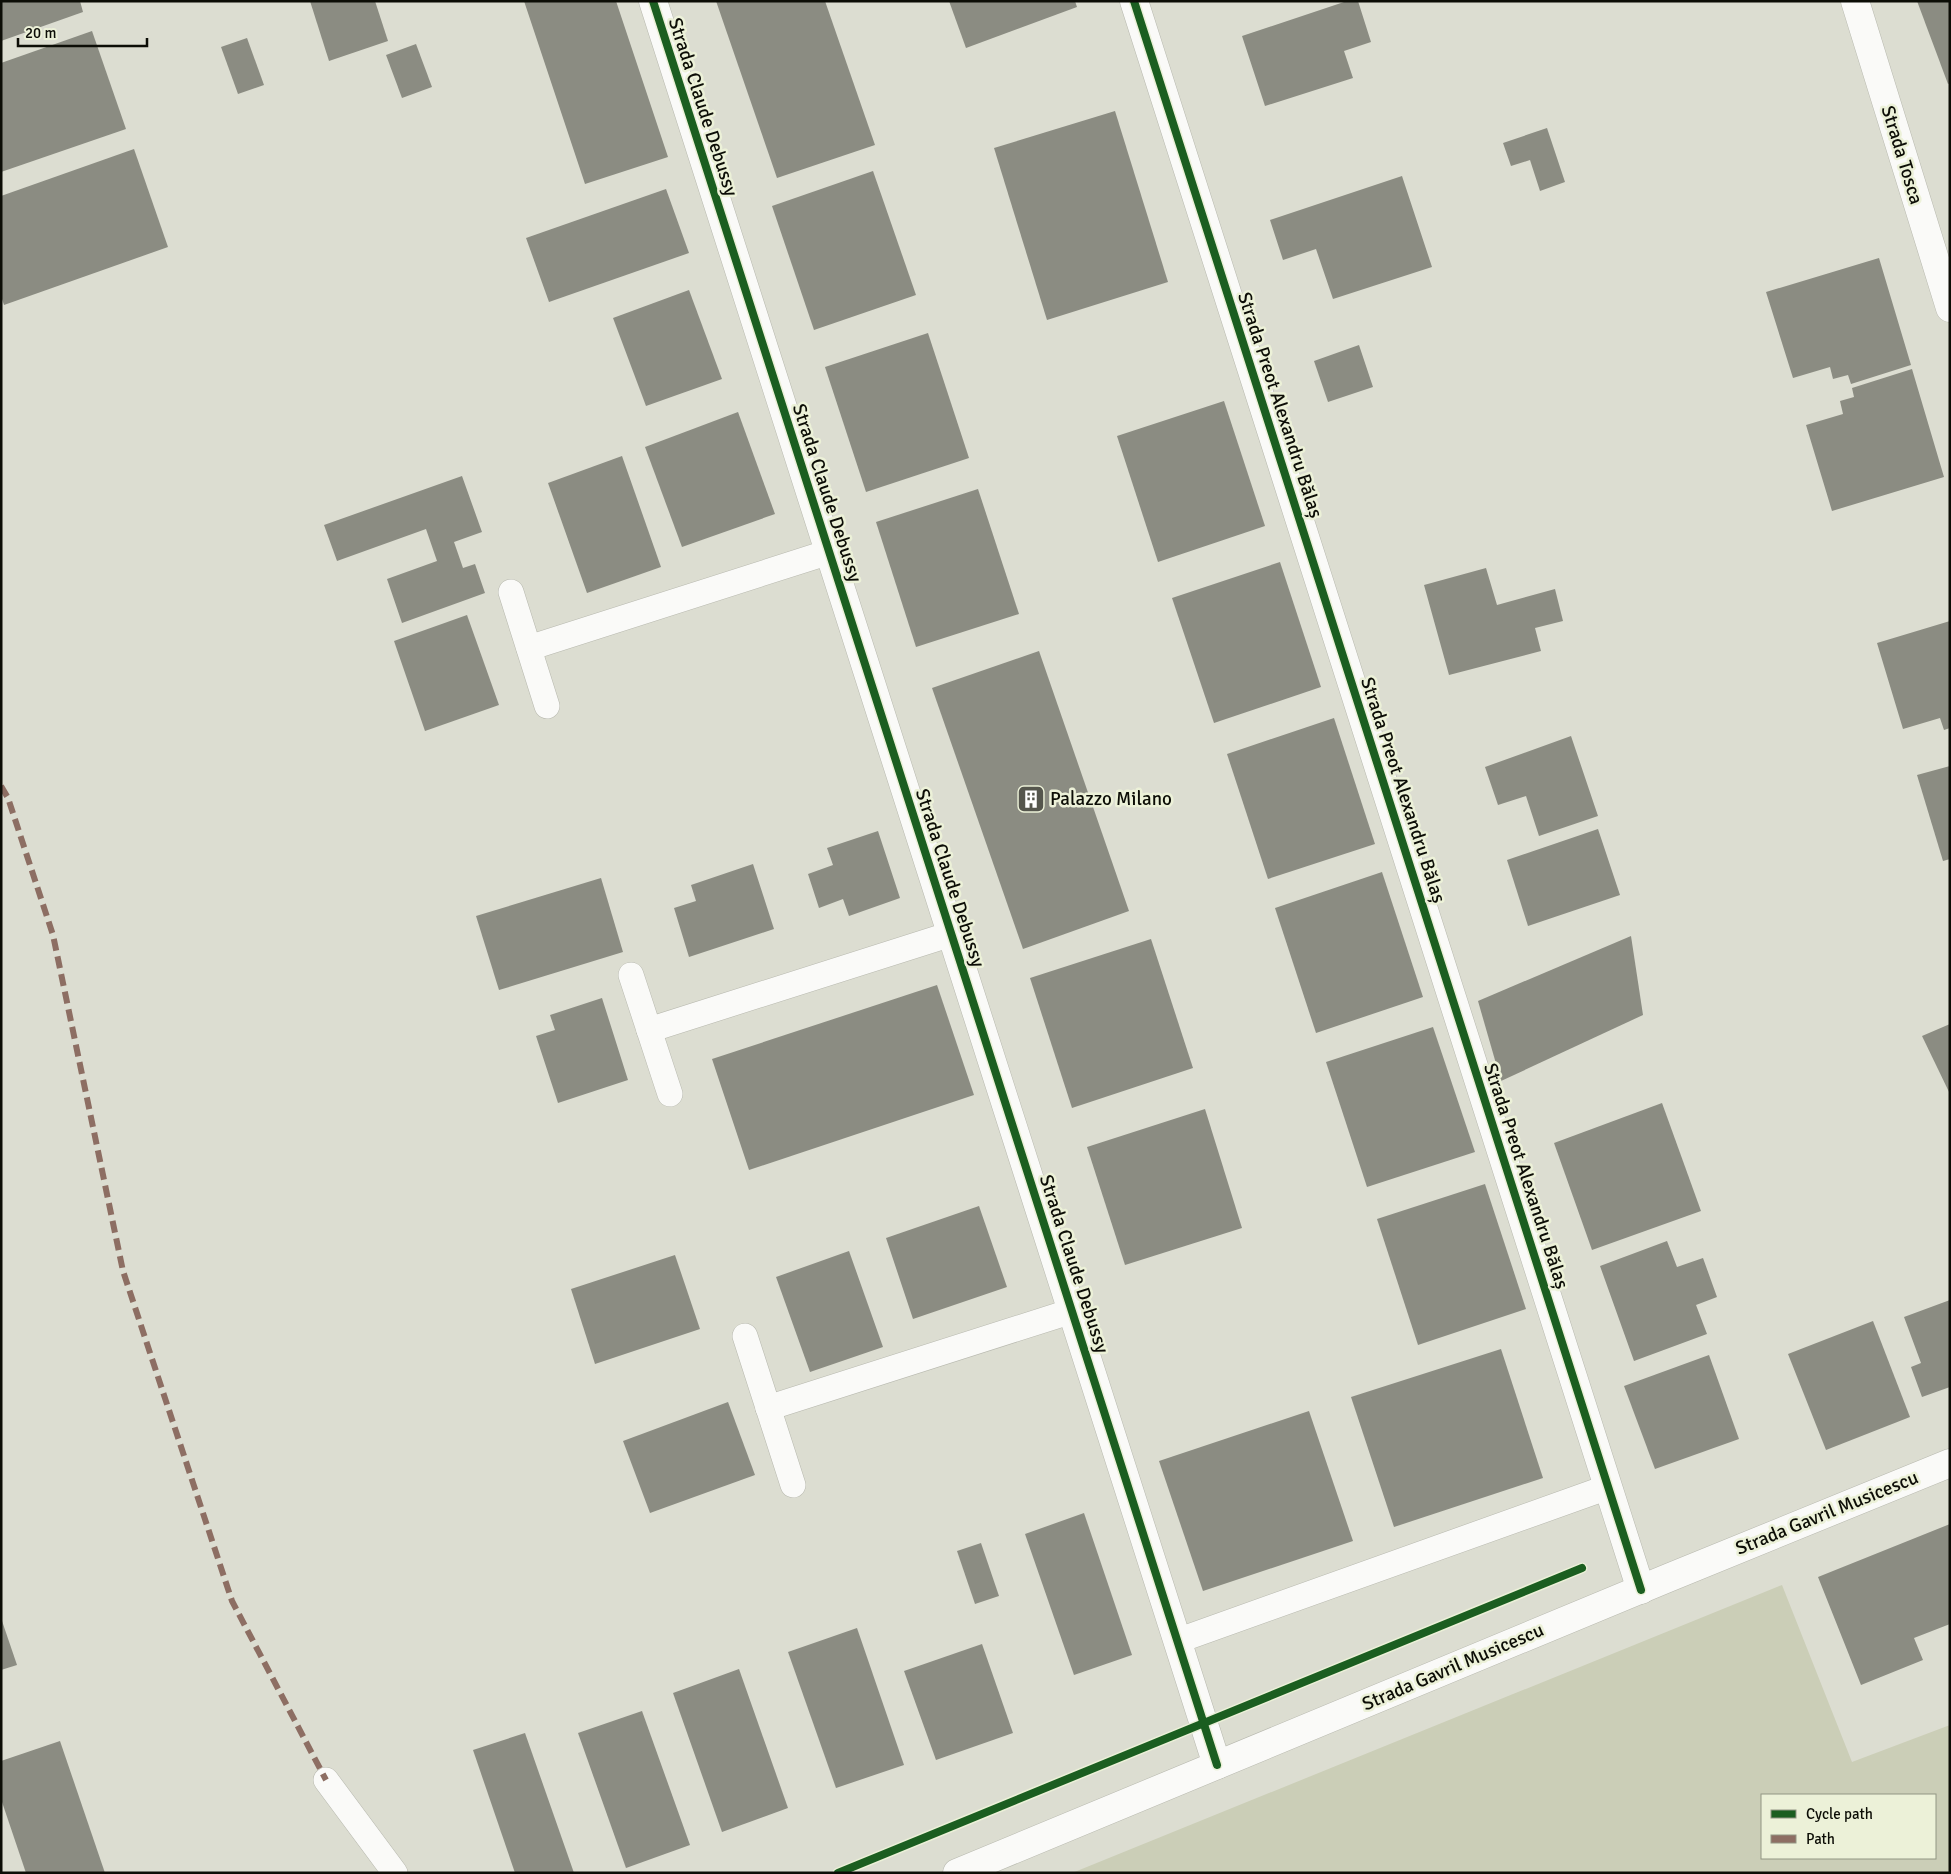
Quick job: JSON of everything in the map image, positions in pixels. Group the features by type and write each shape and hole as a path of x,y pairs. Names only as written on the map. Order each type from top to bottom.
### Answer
{"street":[{"name":"Strada Claude Debussy","path":"653,1 1217,1765"},
{"name":"Strada Preot Alexandru Bălaș","path":"1134,1 1641,1590"},
{"name":"Strada Tosca","path":"1855,1 1950,308"},
{"name":"Strada Gavril Musicescu","path":"957,1873 1950,1463"}],"lane":[{"path":"529,648 829,552"},
{"path":"511,592 548,706"},
{"path":"649,1030 951,934"},
{"path":"631,975 670,1094"},
{"path":"768,1408 1072,1311"},
{"path":"745,1336 793,1485"},
{"path":"1178,1641 1608,1487"},
{"path":"326,1780 395,1873"}],"green space":[{"path":"1782,1585 1852,1762 1950,1725 1950,1873 1072,1873"}],"building":[{"path":"1,1 80,1 83,12 1,41"},
{"path":"310,1 375,1 388,41 329,61"},
{"path":"524,1 616,1 668,157 585,184"},
{"path":"716,1 825,1 875,145 777,178"},
{"path":"949,1 1075,1 1077,7 966,48"},
{"path":"1347,1 1358,1 1371,42 1344,51 1353,78 1265,106 1242,36"},
{"path":"1917,1 1950,1 1950,83 1948,84"},
{"path":"92,31 126,129 1,172 1,63"},
{"path":"247,38 264,85 238,94 221,47"},
{"path":"416,44 432,87 402,98 386,55"},
{"path":"1115,111 1168,282 1047,320 994,148"},
{"path":"1547,128 1565,182 1540,191 1530,160 1511,166 1503,143"},
{"path":"134,149 168,247 4,305 1,296 1,196"},
{"path":"873,171 916,295 814,330 772,206"},
{"path":"1402,176 1432,267 1333,299 1316,249 1283,260 1270,220"},
{"path":"666,189 689,253 549,302 526,238"},
{"path":"1879,258 1911,365 1851,384 1848,375 1833,379 1830,367 1793,378 1766,292"},
{"path":"689,290 722,379 646,406 613,318"},
{"path":"928,333 969,458 866,492 825,367"},
{"path":"1359,345 1373,387 1328,402 1314,361"},
{"path":"1912,369 1944,477 1832,511 1806,425 1843,414 1840,401 1854,397 1852,388"},
{"path":"1224,401 1265,526 1158,562 1117,436"},
{"path":"738,412 775,514 682,547 645,447"},
{"path":"622,456 661,567 587,593 548,483"},
{"path":"462,476 482,532 454,542 463,568 475,564 485,593 402,623 387,579 437,561 426,529 337,561 324,525"},
{"path":"978,489 1019,614 916,647 876,522"},
{"path":"1280,562 1321,687 1214,723 1172,598"},
{"path":"1486,568 1497,605 1555,589 1563,621 1535,628 1541,651 1449,675 1424,585"},
{"path":"467,615 499,705 425,731 394,641"},
{"path":"1950,621 1950,728 1944,730 1940,718 1903,729 1877,643"},
{"name":"Palazzo Milano","path":"1039,651 1129,911 1023,949 932,688"},
{"path":"1334,718 1375,844 1268,879 1227,754"},
{"path":"1571,736 1598,816 1539,836 1526,796 1498,805 1485,767"},
{"path":"1950,766 1950,859 1943,861 1917,775"},
{"path":"1598,829 1620,895 1528,926 1507,860"},
{"path":"878,831 900,898 849,916 843,899 819,908 808,874 833,865 827,848"},
{"path":"753,864 774,929 689,957 674,908 696,901 691,885"},
{"path":"1382,872 1423,997 1316,1033 1275,908"},
{"path":"601,878 623,952 499,990 476,916"},
{"path":"1631,936 1643,1015 1501,1081 1478,1001"},
{"path":"1151,939 1193,1068 1072,1108 1030,978"},
{"path":"937,985 974,1095 749,1170 712,1059"},
{"path":"602,998 628,1080 558,1103 536,1036 555,1030 550,1015"},
{"path":"1950,1024 1950,1094 1922,1036"},
{"path":"1433,1027 1475,1152 1367,1187 1326,1062"},
{"path":"1662,1103 1701,1211 1592,1250 1554,1143"},
{"path":"1205,1109 1242,1228 1125,1265 1087,1147"},
{"path":"1485,1184 1526,1309 1418,1345 1377,1219"},
{"path":"979,1206 1007,1287 913,1319 886,1238"},
{"path":"1667,1241 1677,1267 1703,1258 1717,1297 1696,1305 1707,1334 1634,1361 1600,1266"},
{"path":"849,1251 883,1347 810,1372 776,1277"},
{"path":"675,1255 700,1329 595,1364 571,1289"},
{"path":"1950,1300 1950,1387 1922,1397 1911,1367 1921,1363 1904,1317"},
{"path":"1873,1321 1910,1417 1826,1450 1788,1354"},
{"path":"1501,1349 1543,1478 1394,1527 1351,1397"},
{"path":"1709,1355 1739,1439 1655,1469 1624,1386"},
{"path":"728,1402 755,1475 650,1513 623,1441"},
{"path":"1309,1411 1353,1541 1203,1591 1159,1461"},
{"path":"1084,1513 1132,1655 1074,1675 1025,1534"},
{"path":"1950,1524 1950,1624 1914,1638 1923,1660 1861,1685 1818,1577"},
{"path":"981,1543 999,1596 975,1604 957,1551"},
{"path":"1,1618 17,1665 1,1670"},
{"path":"857,1628 904,1765 836,1788 788,1652"},
{"path":"982,1644 1013,1733 936,1760 904,1671"},
{"path":"739,1669 788,1808 722,1832 673,1693"},
{"path":"642,1711 690,1845 626,1868 578,1733"},
{"path":"525,1733 574,1873 515,1873 473,1750"},
{"path":"60,1741 105,1873 26,1873 1,1799 1,1761"}],"marked path":[{"path":"1,786 8,798 53,935 123,1271 232,1601 326,1780"}],"cycle path":[{"path":"653,1 1217,1765"},
{"path":"1134,1 1641,1590"},
{"path":"838,1873 1582,1568"}],"place":[{"name":"Palazzo Milano","path":"1031,799"}]}
